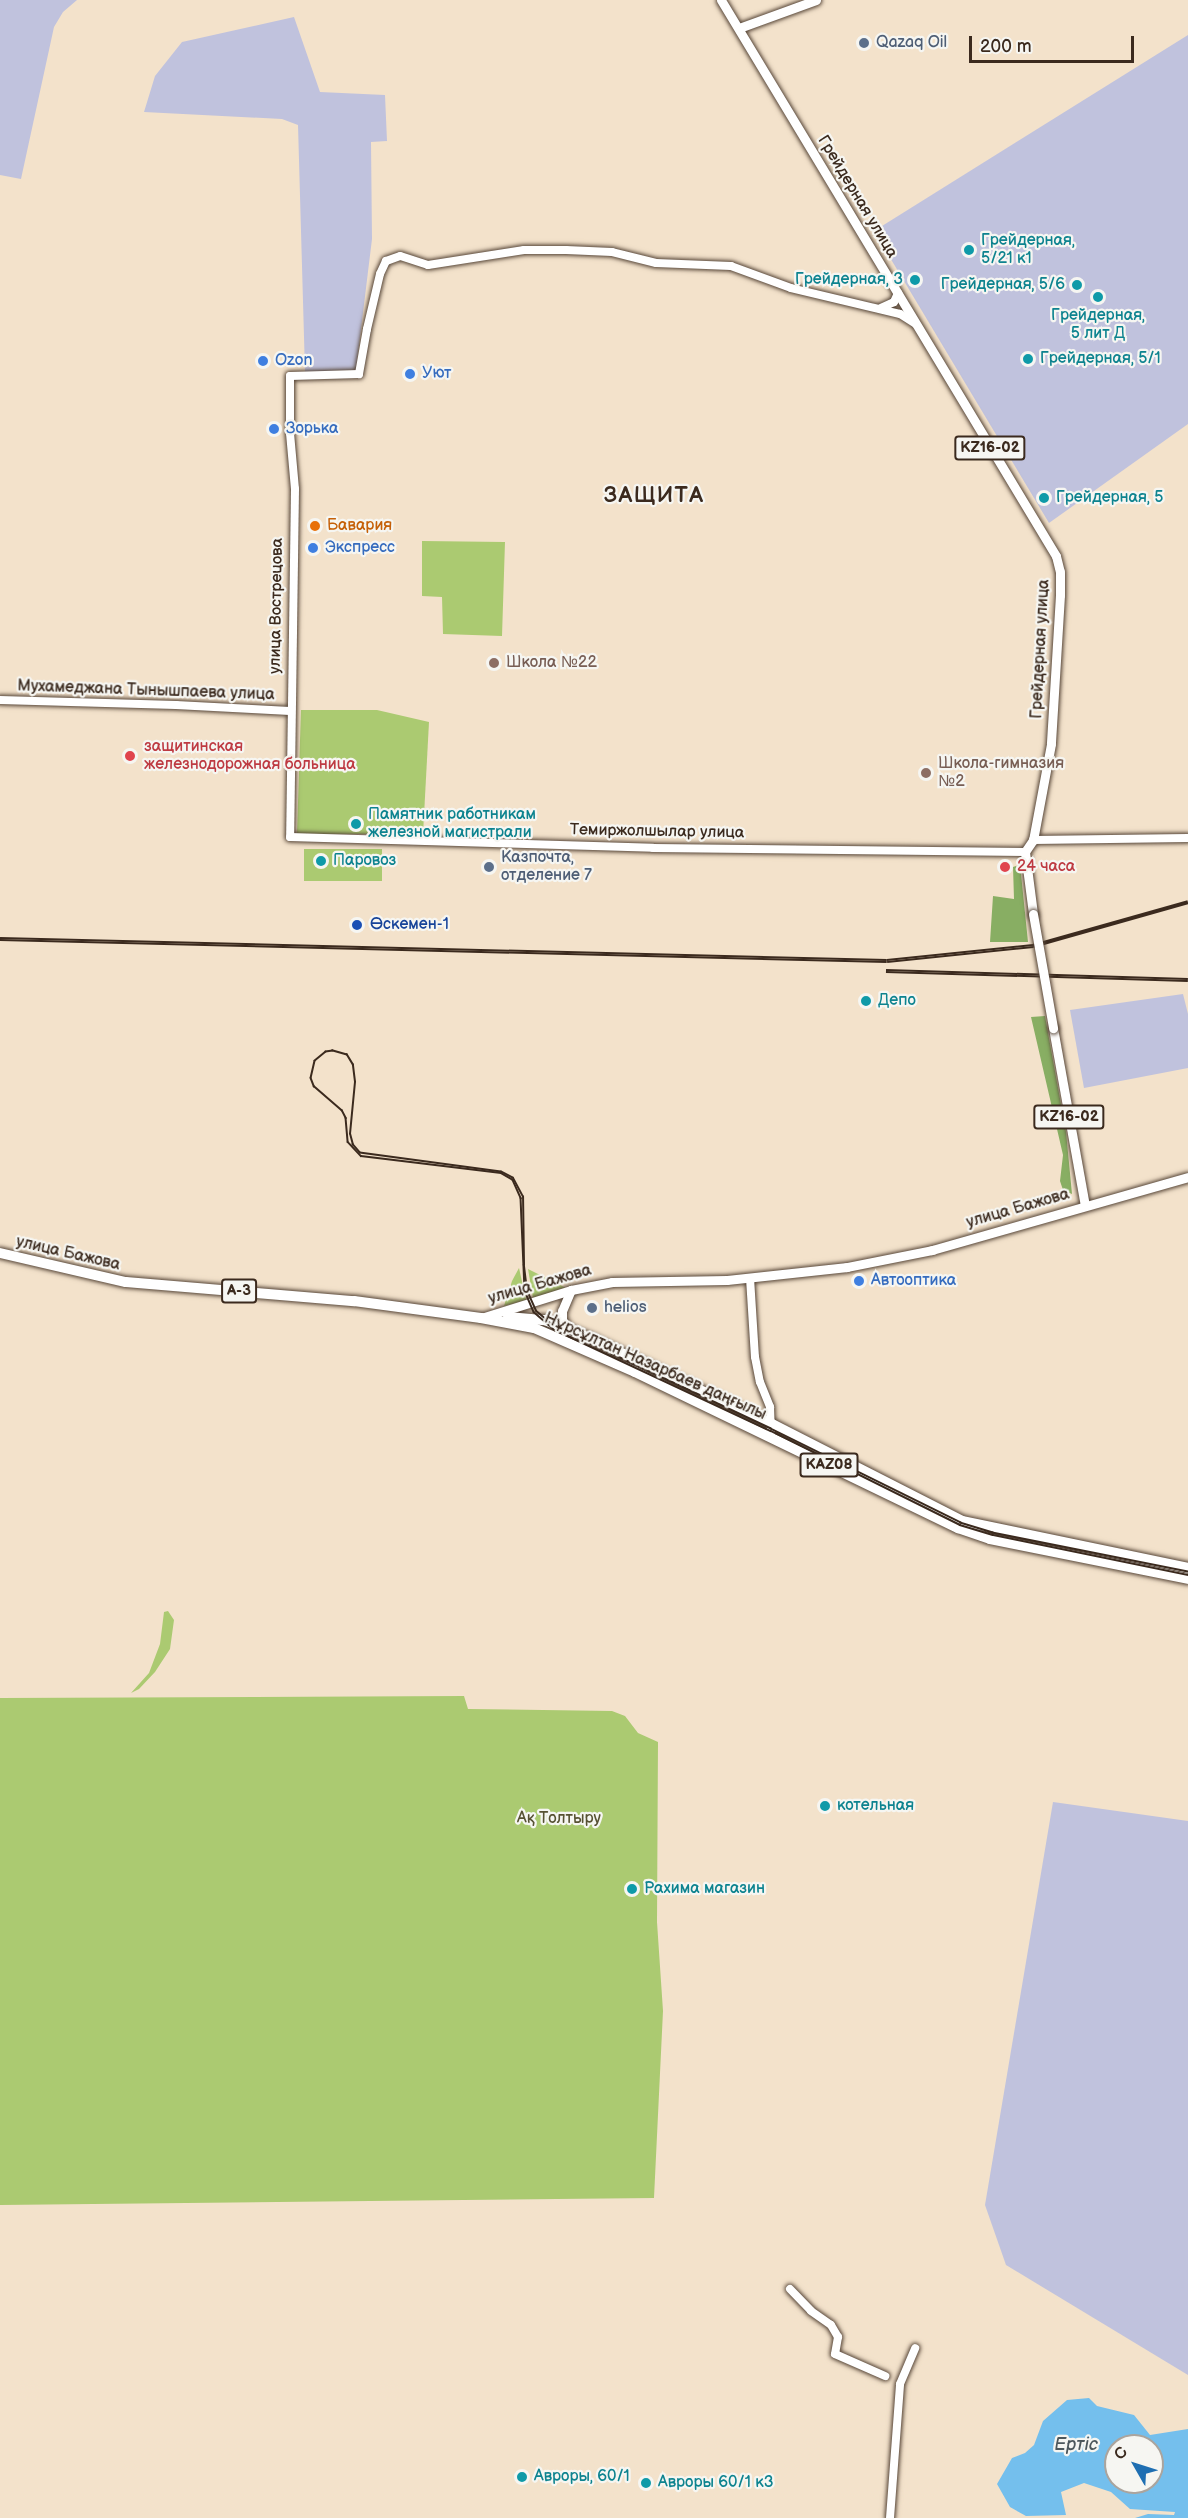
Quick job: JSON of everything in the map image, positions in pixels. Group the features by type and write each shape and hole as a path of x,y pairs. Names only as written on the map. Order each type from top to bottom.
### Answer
{"highway":[{"name":"улица Бажова","path":"0,1253 126,1282 354,1301 481,1318"},
{"name":"Нұрсұлтан Назарбаев даңғылы","path":"481,1318 545,1320 570,1330 772,1424 962,1521 1188,1568"},
{"name":"Нұрсұлтан Назарбаев даңғылы","path":"481,1318 534,1328 556,1336 958,1528 990,1539 1188,1579"}],"main road":[{"name":"KZ16-02","path":"721,0 739,28"},
{"path":"739,28 816,0"},
{"name":"Грейдерная улица","path":"739,28 1056,556 1060,572 1059,651 1051,744 1033,840 1025,852"},
{"name":"KZ16-02","path":"1025,852 1053,1028 1085,1205"},
{"name":"улица Бажова","path":"481,1318 571,1290 612,1282 750,1278 847,1267 932,1250 1188,1177"},
{"path":"570,1330 562,1320 562,1311 571,1290"}],"street":[{"name":"улица Вострецова","path":"290,837 294,489 290,433 290,376 359,374 380,274 386,261 400,256 428,265 524,250 612,252 656,263 731,266 792,288 878,308"},
{"path":"878,308 891,304 898,293"},
{"path":"878,308 900,314 916,324"},
{"name":"Мухамеджана Тынышпаева улица","path":"0,700 290,711"},
{"name":"Темиржолшылар улица","path":"290,837 653,848 1025,852"},
{"path":"1033,840 1188,838"},
{"path":"750,1278 755,1357 760,1382 770,1407 771,1437"},
{"path":"790,2289 811,2311 831,2325 838,2337 835,2354 885,2376"},
{"path":"890,2518 900,2384 915,2348"}],"shaded area":[{"path":"0,0 77,0 63,12 54,27 21,179 0,175"},
{"path":"294,17 320,92 385,95 387,141 371,142 372,239 356,370 305,372 298,125 282,119 144,112 155,76 182,42"},
{"path":"1188,35 1188,424 1049,523 874,231"},
{"path":"1183,994 1188,1014 1188,1068 1084,1088 1070,1010"},
{"path":"1053,1802 1188,1821 1188,2375 1006,2265 985,2205"}],"green space":[{"path":"422,541 505,542 502,636 443,634 442,597 422,596"},
{"path":"301,710 377,710 429,722 423,834 297,834"},
{"path":"304,849 382,849 382,881 304,881"},
{"path":"1016,866 1021,874 1028,942 990,942 993,896 1014,899 1013,867"},
{"path":"1045,1016 1066,1132 1072,1194 1063,1190 1060,1181 1063,1155 1031,1017"},
{"path":"519,1268 526,1300 504,1306 512,1281"},
{"path":"528,1269 566,1288 533,1298"},
{"path":"168,1611 174,1620 170,1649 155,1672 139,1689 131,1693 149,1673 160,1644 164,1612"},
{"name":"Ақ Толтыру","path":"464,1696 468,1709 612,1711 625,1716 638,1733 658,1742 657,1922 663,2011 654,2198 0,2205 0,1698"}],"water":[{"name":"Ертіс","path":"1089,2398 1097,2406 1134,2415 1149,2434 1104,2434 1104,2490 1084,2483 1061,2492 1066,2515 1026,2516 1010,2507 997,2484 1012,2458 1025,2453 1034,2445 1043,2421 1067,2400"},
{"name":"Ертіс","path":"1188,2429 1188,2518 1135,2518 1148,2514 1174,2515 1175,2512 1130,2509 1113,2494 1164,2494 1164,2434 1156,2434"}],"tram line":[{"path":"1188,1572 993,1533 961,1523 771,1429 556,1328 536,1311 527,1291 524,1265 523,1197 513,1178 501,1172 360,1153 353,1145 350,1134 355,1082 353,1065 347,1055 333,1051 326,1052 315,1061 311,1078 314,1086 342,1110 346,1118 348,1142 361,1156 501,1173 513,1180 521,1198 525,1291 534,1312 555,1330 771,1431 960,1525 993,1535 1188,1575"}],"railway":[{"path":"0,939 887,961 1033,946 1188,902"},
{"path":"886,971 1188,980"}],"place":[{"name":"Qazaq Oil","path":"864,43"},
{"name":"Грейдерная, 5/21 к1","path":"969,250"},
{"name":"Грейдерная, 3","path":"915,280"},
{"name":"Грейдерная, 5/6","path":"1077,285"},
{"name":"Грейдерная, 5 лит Д","path":"1098,297"},
{"name":"Грейдерная, 5/1","path":"1028,359"},
{"name":"Ozon","path":"263,361"},
{"name":"Уют","path":"410,374"},
{"name":"Зорька","path":"274,429"},
{"name":"Грейдерная, 5","path":"1044,498"},
{"name":"Бавария","path":"315,526"},
{"name":"Экспресс","path":"313,548"},
{"name":"Школа №22","path":"494,663"},
{"name":"защитинская железнодорожная больница","path":"130,756"},
{"name":"Школа-гимназия №2","path":"926,773"},
{"name":"Памятник работникам железной магистрали","path":"356,824"},
{"name":"Паровоз","path":"321,861"},
{"name":"Казпочта, отделение 7","path":"489,867"},
{"name":"24 часа","path":"1005,867"},
{"name":"Өскемен-1","path":"357,925"},
{"name":"Депо","path":"866,1001"},
{"name":"Автооптика","path":"859,1281"},
{"name":"helios","path":"592,1308"},
{"name":"котельная","path":"825,1806"},
{"name":"Рахима магазин","path":"632,1889"},
{"name":"Авроры, 60/1","path":"522,2477"},
{"name":"Авроры 60/1 к3","path":"646,2483"}],"district":[{"name":"ЗАЩИТА","path":"654,496"}]}
